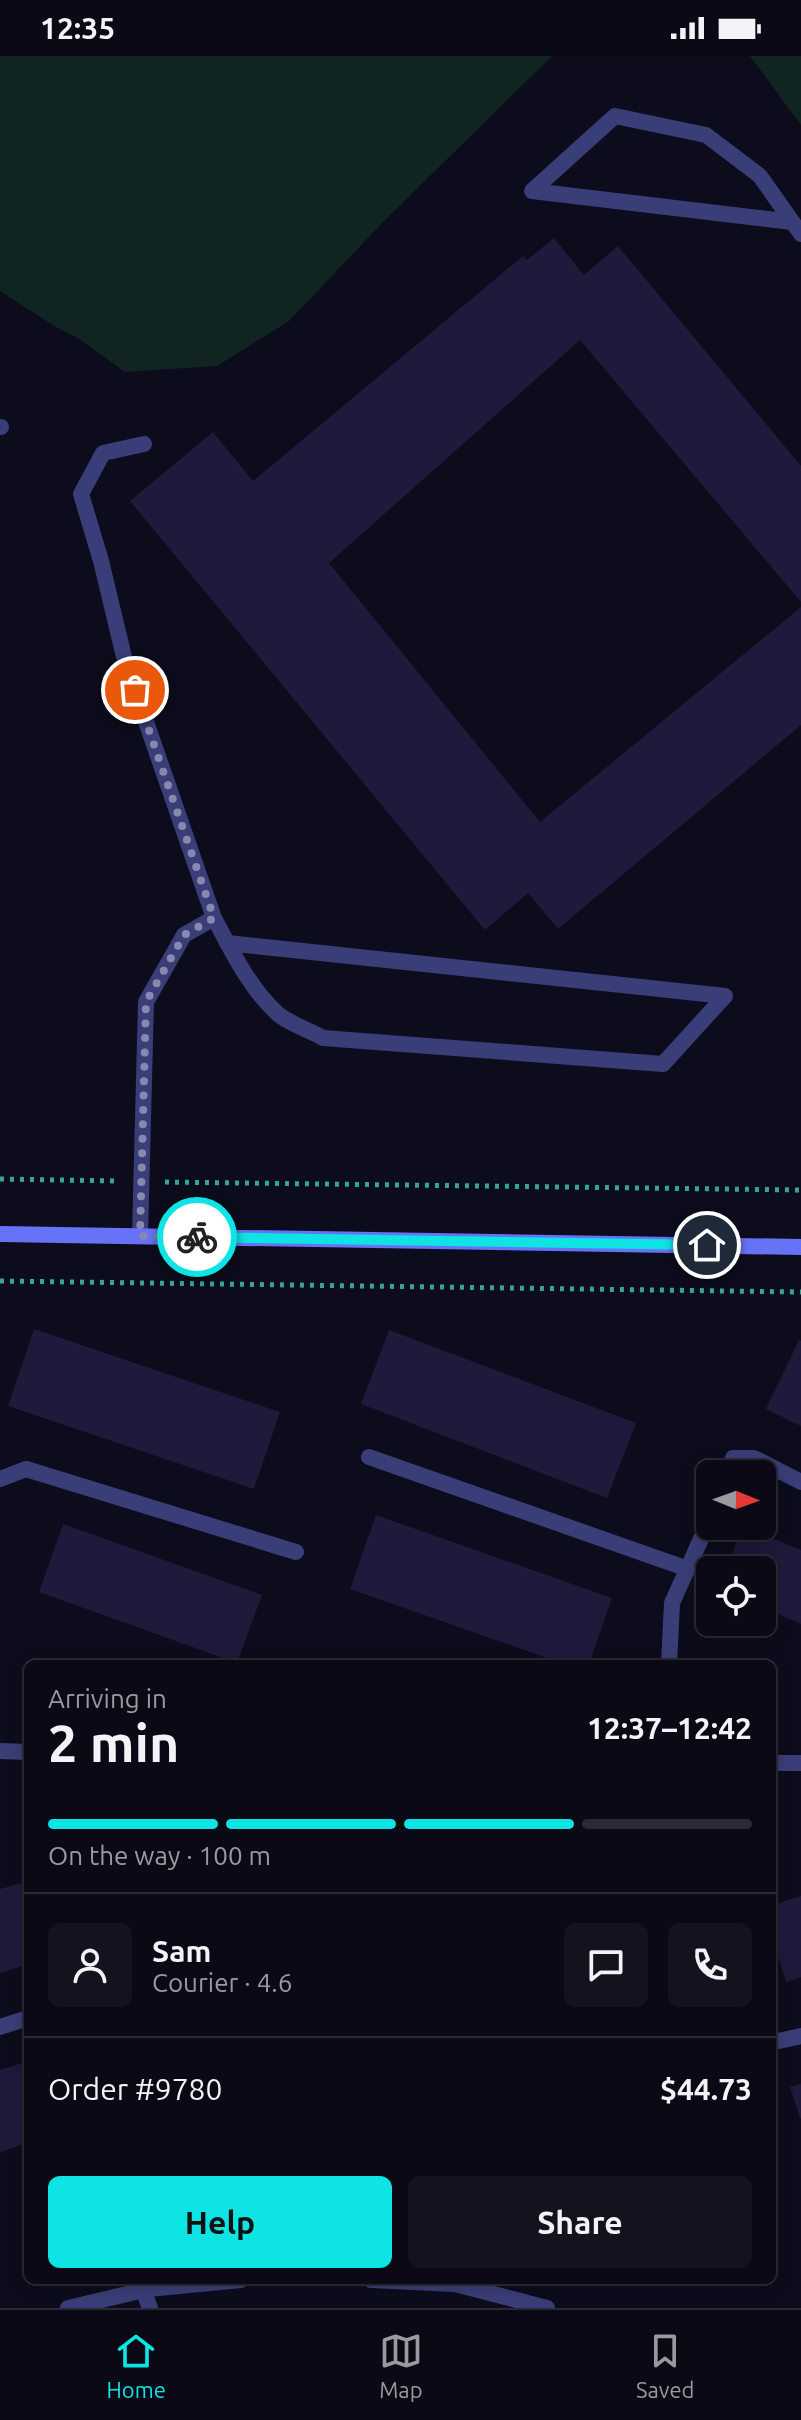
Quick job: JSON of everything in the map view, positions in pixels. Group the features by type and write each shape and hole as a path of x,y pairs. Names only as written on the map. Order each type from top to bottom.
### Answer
{"street":[{"path":"615,116 706,135 760,176 797,228 608,200 532,191 615,116"},
{"path":"144,444 103,453 81,494 125,661 214,918 227,943 246,977 279,1015 323,1038 663,1064 725,996 227,943"},
{"path":"140,1236 146,1002 184,935 214,918"},
{"path":"0,1234 801,1247"},
{"path":"369,1457 688,1569"},
{"path":"732,1460 758,1460"},
{"path":"0,1479 26,1469 296,1552"},
{"path":"776,1469 801,1482"},
{"path":"669,1660 672,1603 701,1540"},
{"path":"0,1751 24,1752"},
{"path":"776,1763 801,1763"},
{"path":"0,2027 24,2019"},
{"path":"776,2042 801,2036"},
{"path":"68,2308 143,2290 202,2284"},
{"path":"455,2284 547,2308"},
{"path":"143,2290 150,2308"}],"path":[{"path":"0,1179 801,1190"},
{"path":"0,1281 801,1292"}],"green space":[{"path":"0,56 552,56 385,220 288,322 217,366 125,372 79,339 0,291"},
{"path":"750,56 801,56 801,125"}],"building":[{"path":"554,238 584,275 618,246 801,466 801,602 580,340 329,563 540,822 801,607 801,725 558,929 528,893 485,930 130,501 213,432 253,481 523,256 527,260"},
{"path":"34,1329 280,1412 254,1489 8,1406"},
{"path":"389,1330 636,1423 607,1498 361,1404"},
{"path":"801,1341 801,1426 766,1409"},
{"path":"376,1515 612,1598 590,1660 553,1660 350,1589"},
{"path":"63,1524 262,1595 238,1660 229,1660 39,1592"},
{"path":"776,1539 801,1550 801,1624 776,1613 776,1556 731,1556 738,1540"},
{"path":"24,1882 24,1965 0,1973 0,1889"},
{"path":"801,1896 801,1977 786,1982 776,1950 776,1904"},
{"path":"24,2062 24,2144 0,2152 0,2070"},
{"path":"801,2084 801,2118 800,2118 790,2087"}],"way so far":[{"path":"135,690 214,918 184,935 146,1002 140,1236 197,1237"}],"route":[{"path":"197,1237 707,1245"}]}
